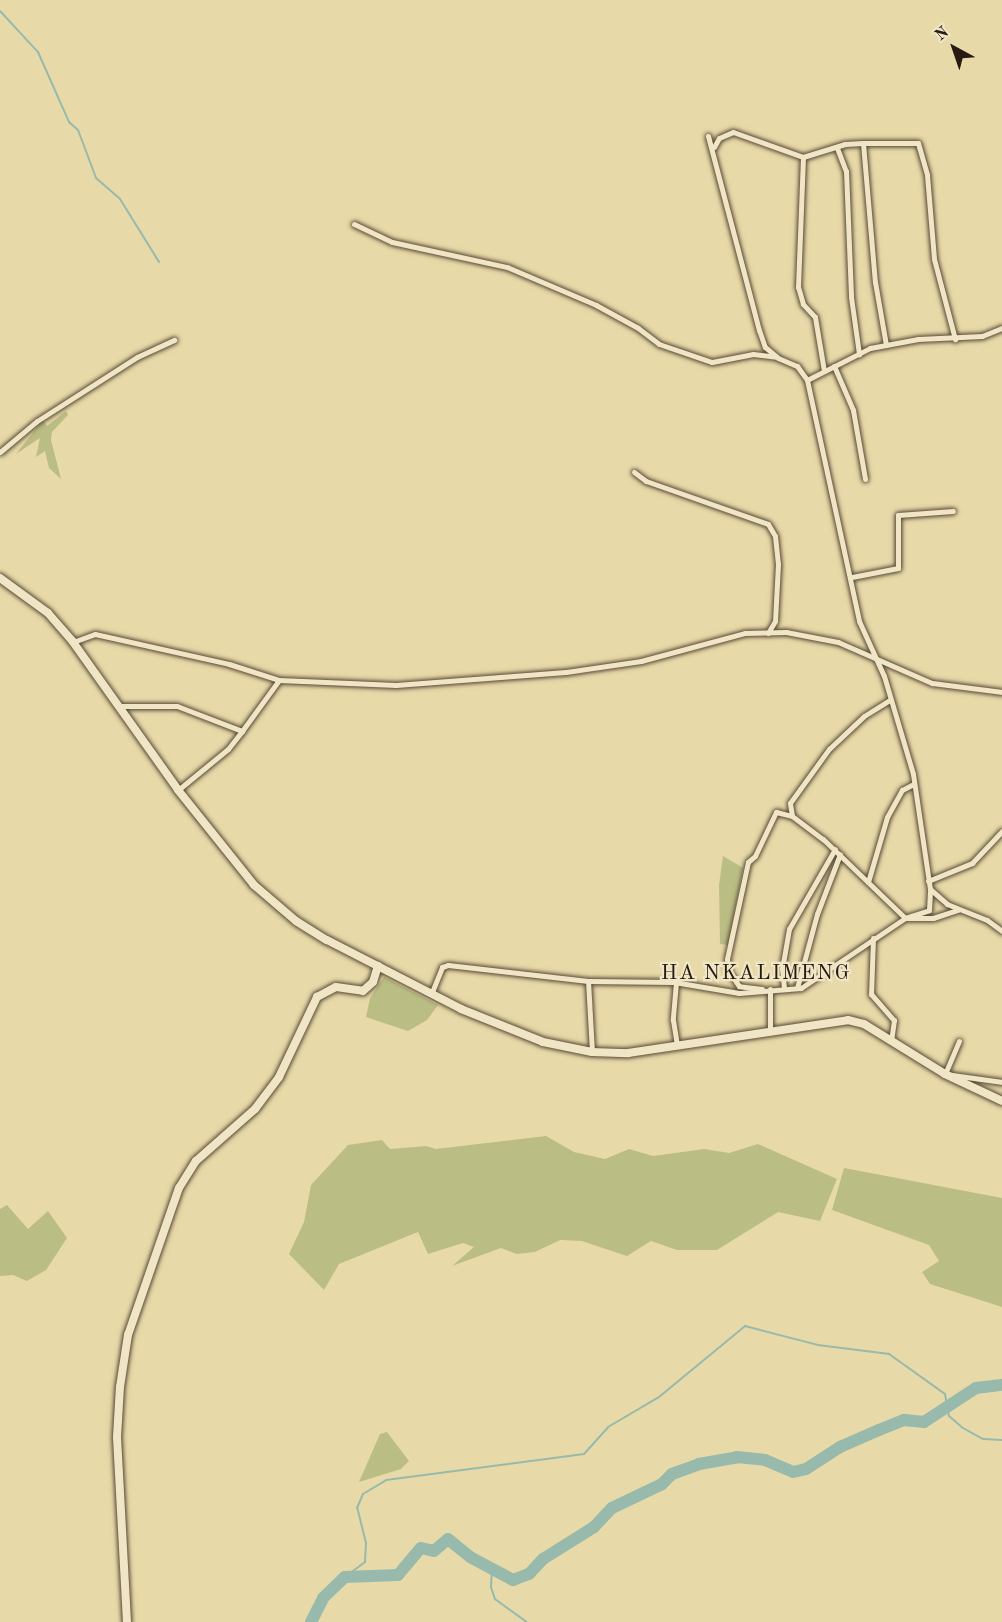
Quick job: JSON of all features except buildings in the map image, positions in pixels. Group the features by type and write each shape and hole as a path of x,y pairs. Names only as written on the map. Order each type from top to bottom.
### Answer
{"main road":[{"path":"0,578 48,613 73,642 178,790 241,870 272,902 327,940 432,992 461,1009 543,1042 592,1052 628,1053 677,1047 770,1029 848,1020 864,1024 945,1074 1002,1101"},
{"path":"127,1622 118,1467 120,1387 128,1335 178,1188 196,1161 242,1123 287,1066 317,997 336,987 363,991 373,982 378,966"}],"street":[{"path":"714,148 719,138 733,132 803,156 863,143 918,143 927,175 936,269 955,339"},
{"path":"708,136 714,148 732,238 759,330 765,346 778,358"},
{"path":"863,143 875,282 886,345"},
{"path":"837,148 846,171 851,297 859,354"},
{"path":"803,156 798,288 803,304 815,317 824,371"},
{"path":"354,224 392,242 507,267 596,305 638,328 659,344 712,363 753,354 778,358 797,366 807,380 863,635 879,662 914,784 930,889 930,910 905,918 810,983 797,988 739,993 675,982 588,981 448,965 442,967 432,992"},
{"path":"807,380 859,354 886,345 982,336 1002,328"},
{"path":"0,452 37,421 137,357 174,340"},
{"path":"834,366 853,410 865,479"},
{"path":"634,472 646,482 768,524 775,536 778,564 775,621 768,633"},
{"path":"852,577 898,568 898,515 953,511"},
{"path":"73,642 95,634 229,664 279,680 396,685 540,675 641,661 724,637 768,633 812,635 838,642 879,662 949,688 1002,692"},
{"path":"178,790 228,749 279,680"},
{"path":"792,816 790,803 829,749 864,716 890,700"},
{"path":"120,706 177,706 242,731"},
{"path":"868,882 887,817 902,790 914,784"},
{"path":"768,989 738,986 728,970 727,959 748,862 761,846 776,812 792,816 835,849 905,918 933,918 958,910"},
{"path":"928,881 972,863 1002,831"},
{"path":"783,988 782,969 789,929 835,849"},
{"path":"797,988 817,914 840,854"},
{"path":"930,889 958,910 987,920 1002,931"},
{"path":"873,938 871,994 894,1020 890,1042"},
{"path":"588,981 592,1052"},
{"path":"675,982 673,1020 677,1047"},
{"path":"768,989 770,1029"},
{"path":"959,1041 945,1074 1002,1082"}],"green space":[{"path":"66,411 68,415 52,432 51,440 61,479 49,468 45,451 36,457 40,438 16,454 43,420 47,426"},
{"path":"723,856 743,868 728,945 720,944 719,885"},
{"path":"384,977 438,1005 427,1020 408,1031 366,1017 370,998"},
{"path":"546,1136 574,1152 605,1159 629,1149 653,1156 704,1149 729,1153 758,1144 837,1179 820,1221 778,1212 717,1250 677,1250 651,1241 627,1256 582,1241 560,1240 535,1252 517,1254 501,1248 452,1266 474,1247 463,1243 428,1254 418,1232 339,1264 324,1290 289,1254 304,1222 311,1185 348,1145 382,1140 390,1149 426,1146 436,1149"},
{"path":"844,1168 1002,1198 1002,1307 930,1284 922,1272 939,1261 929,1245 832,1210"},
{"path":"7,1205 28,1229 48,1211 67,1238 46,1270 27,1281 13,1275 0,1276 0,1209"},
{"path":"387,1432 409,1461 401,1469 359,1482 380,1434"}],"waterway":[{"path":"0,11 38,52 69,122 78,130 96,178 120,199 159,262"},
{"path":"345,1577 365,1562 366,1543 357,1508 363,1494 386,1480 584,1454 608,1427 659,1397 745,1326 818,1345 889,1354 945,1394 949,1416 963,1428 983,1439 1002,1440"},
{"path":"311,1622 323,1598 345,1577 398,1575 421,1548 434,1551 448,1539 470,1557 513,1580 529,1574 543,1559 594,1527 612,1508 662,1484 672,1474 699,1464 737,1457 765,1460 793,1472 806,1469 840,1447 904,1420 924,1422 976,1388 1002,1385"},
{"path":"492,1571 491,1587 495,1599 527,1622"}],"district":[{"name":"HA NKALIMENG","path":"756,974"}]}
